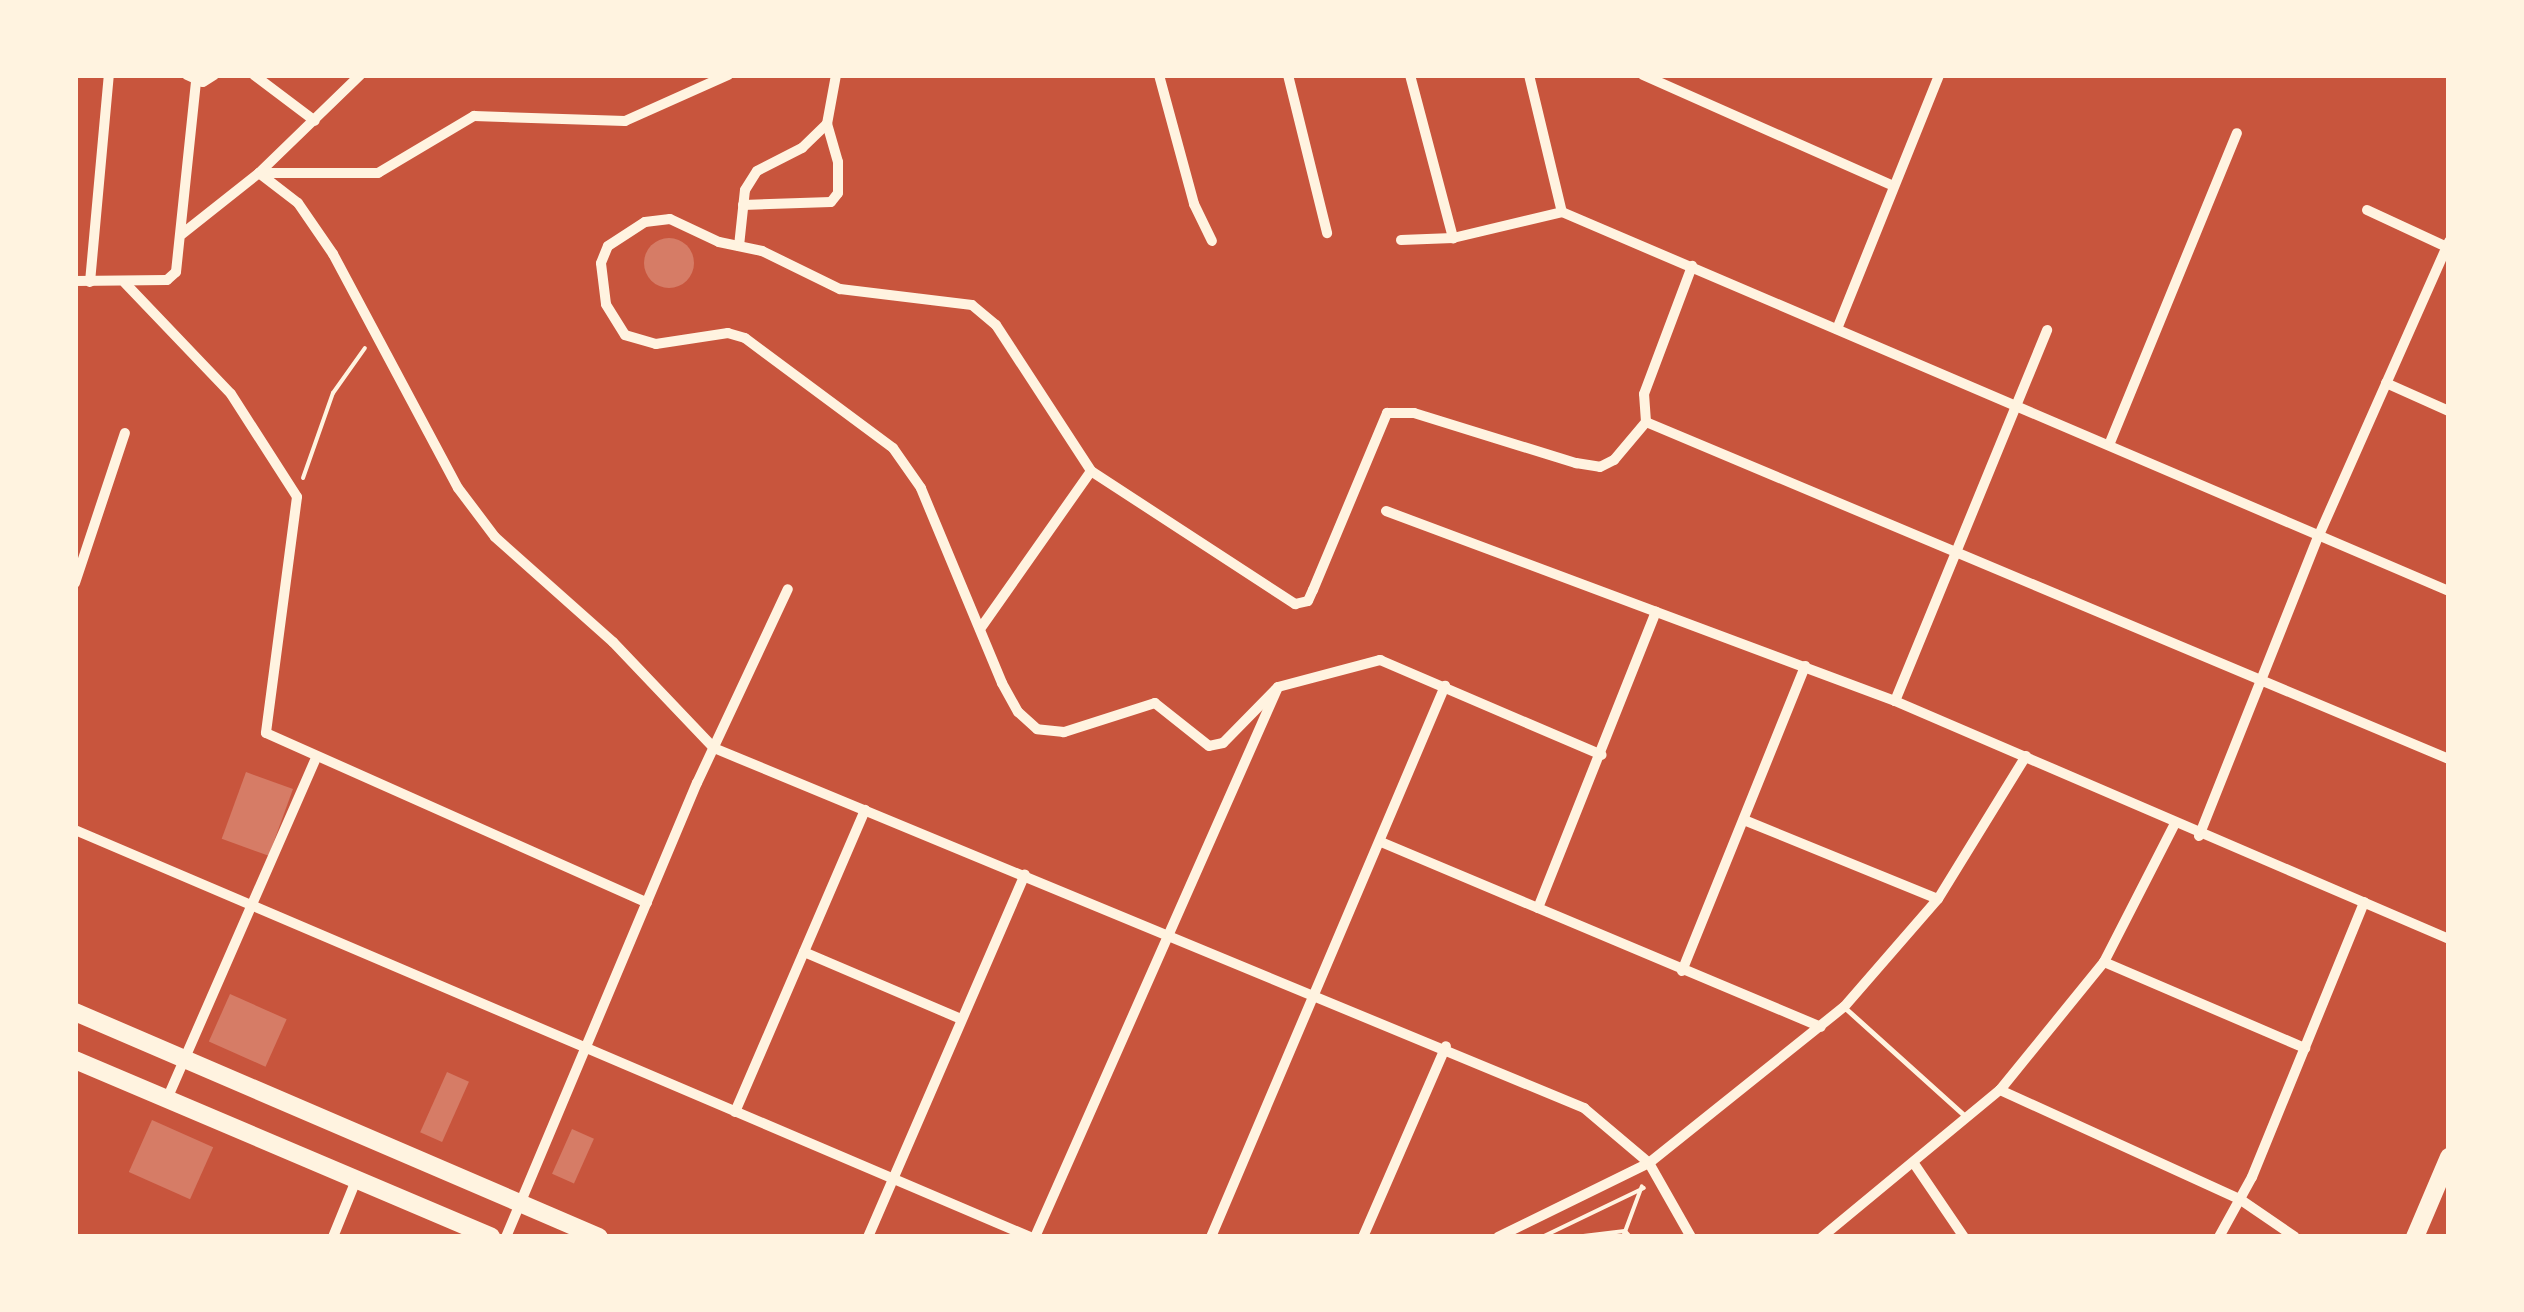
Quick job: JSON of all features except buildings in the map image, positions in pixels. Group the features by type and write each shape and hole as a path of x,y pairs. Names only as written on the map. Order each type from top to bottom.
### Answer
{"main road":[{"path":"75,1012 600,1237"},
{"path":"75,1060 491,1237"},
{"path":"2415,1237 2449,1157"}],"street":[{"path":"90,282 109,75"},
{"path":"75,281 125,283 172,277 182,234 192,78 214,75"},
{"path":"254,75 315,121"},
{"path":"182,234 259,172 360,75"},
{"path":"259,172 378,173 474,116 625,121 728,75"},
{"path":"743,205 831,202 838,193 838,162 826,124 836,75"},
{"path":"1160,75 1194,204 1212,241"},
{"path":"1288,75 1327,233"},
{"path":"1410,75 1453,238"},
{"path":"1529,75 1562,212"},
{"path":"1642,75 1892,184"},
{"path":"1837,329 1939,75"},
{"path":"739,246 743,205 757,171 802,148 826,124"},
{"path":"2109,445 2238,133"},
{"path":"259,172 298,203 375,333 458,488 496,537 613,642 714,748 1446,1046 1584,1108 1648,1163 1691,1237"},
{"path":"2198,836 2319,535 2448,246 2367,210"},
{"path":"1401,240 1453,238 1562,212 2449,590"},
{"path":"1602,754 1380,660 1278,687 1223,742 1209,746 1155,703 1064,732 1037,729 1018,712 921,488 893,448 746,338 728,332 638,342 613,324 601,264 624,232 670,219 840,290 940,298 986,314 1092,471 1295,604 1308,601 1387,412 1414,413 1600,467 1646,422 1644,394 1692,266"},
{"path":"125,283 231,394 297,497 265,728 270,738 647,903"},
{"path":"1895,701 2046,330"},
{"path":"2386,382 2449,411"},
{"path":"1646,422 2449,758"},
{"path":"76,579 126,433"},
{"path":"980,629 1092,471"},
{"path":"1386,511 1895,701 2026,756 2198,836 2449,939"},
{"path":"506,1237 714,748 788,589"},
{"path":"1538,908 1656,612"},
{"path":"1682,971 1805,666"},
{"path":"1211,1237 1445,686"},
{"path":"75,830 254,901 735,1112 1033,1237 1278,687"},
{"path":"1498,1237 1648,1163 1844,1007 1938,899 2026,756"},
{"path":"167,1099 316,758"},
{"path":"735,1112 865,810"},
{"path":"1744,820 1938,899"},
{"path":"1822,1237 1915,1165 2000,1090 2104,962 2174,825"},
{"path":"1381,842 1821,1027"},
{"path":"868,1237 1025,875"},
{"path":"2220,1237 2241,1200 2364,902"},
{"path":"804,952 962,1019"},
{"path":"2104,962 2306,1048"},
{"path":"1363,1237 1446,1046"},
{"path":"2000,1090 2241,1200 2295,1237"},
{"path":"1915,1165 1964,1237"},
{"path":"332,1237 357,1178"}],"lane":[{"path":"1844,1007 1968,1118"}],"path":[{"path":"297,497 333,393 375,333"},
{"path":"1642,1186 1651,1199"},
{"path":"1624,1234 1642,1186"},
{"path":"1542,1237 1642,1186"},
{"path":"1574,1237 1630,1237"}]}
